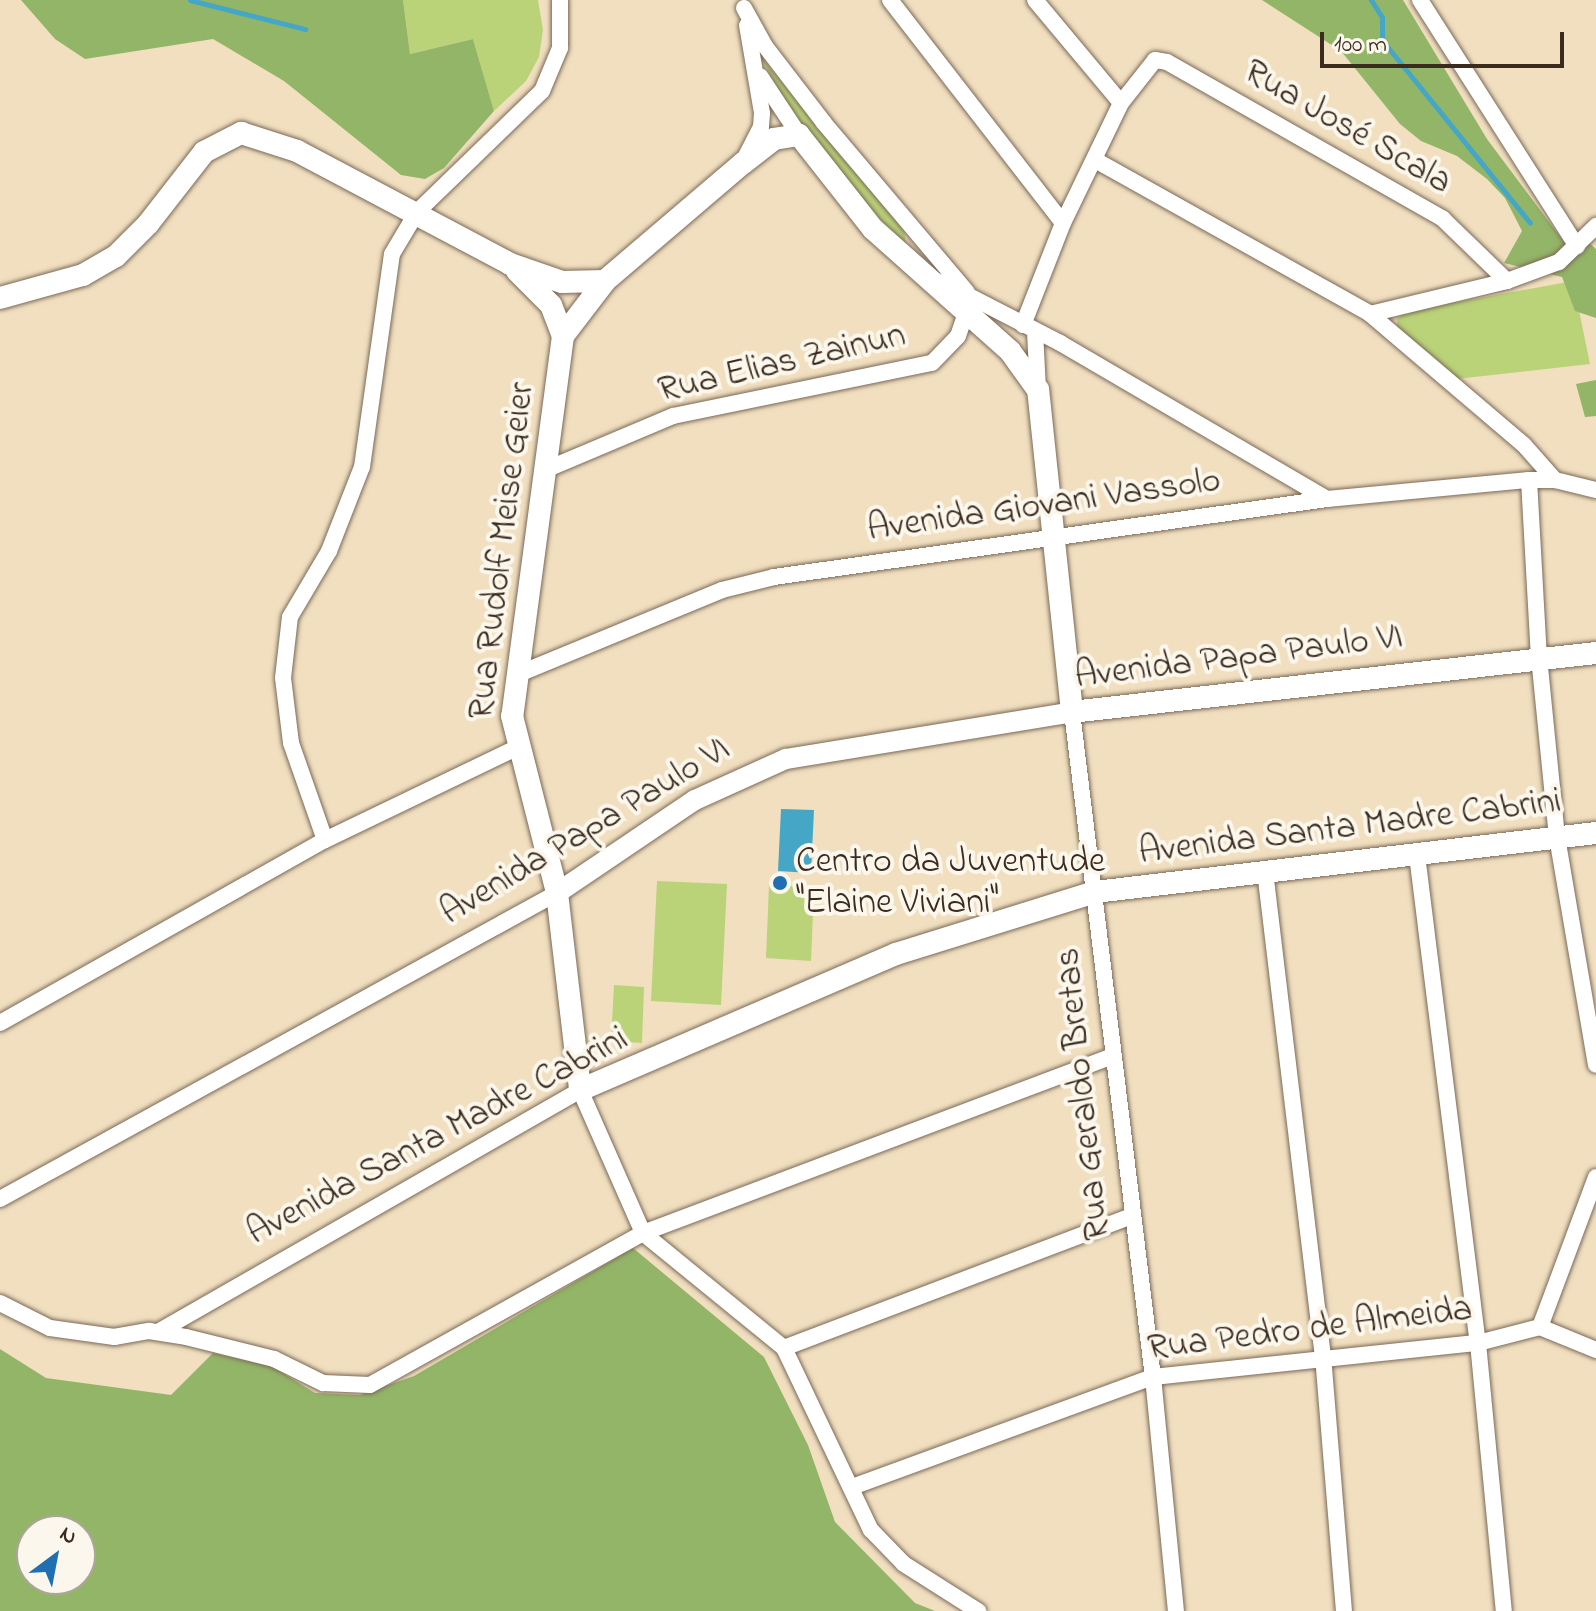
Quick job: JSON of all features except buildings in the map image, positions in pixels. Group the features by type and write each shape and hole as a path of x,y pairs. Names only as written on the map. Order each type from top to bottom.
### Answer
{"main road":[{"path":"0,298 83,275 116,256 148,224 204,152 241,133 297,151 510,264 562,282 605,281"},
{"path":"563,336 605,281 743,163 774,139 799,135 873,229 917,270 969,305 1010,351 1038,390"},
{"path":"510,264 551,305 563,336"},
{"name":"Rua Rudolf Meise Geier","path":"563,336 512,716 518,747 530,776 557,893 580,1090"},
{"name":"Rua Geraldo Bretas","path":"1038,390 1051,537 1072,712"},
{"name":"Avenida Papa Paulo VI","path":"1072,712 1539,657 1596,653"},
{"name":"Avenida Santa Madre Cabrini","path":"580,1090 896,954 1095,892 1596,833"}],"street":[{"path":"325,840 291,743 284,645 290,617 349,508 366,446 392,254 417,212 542,91 560,48 560,0"},
{"path":"890,0 1063,223"},
{"path":"1035,0 1121,103"},
{"path":"743,4 757,72 761,127 743,163"},
{"path":"743,4 765,46 969,305 1029,328 1327,499"},
{"path":"1424,5 1577,246"},
{"name":"Rua José Scala","path":"1143,70 1155,60 1167,62 1443,219 1507,281"},
{"name":"Rua Geraldo Bretas","path":"1038,390 1029,328 1063,223 1121,103 1143,70"},
{"path":"757,72 799,135"},
{"path":"1095,160 1370,314 1524,445 1555,480"},
{"path":"1370,314 1507,281 1559,262 1596,226"},
{"name":"Rua Elias Zainun","path":"545,470 673,416 932,363 958,336 969,305"},
{"path":"1529,480 1539,657 1557,837 1596,1065"},
{"name":"Avenida Giovani Vassolo","path":"516,675 746,582 1327,499 1529,480 1555,480 1596,490"},
{"name":"Rua Geraldo Bretas","path":"1072,712 1153,1377 1176,1611"},
{"name":"Avenida Papa Paulo VI","path":"0,1199 557,893 695,800 786,759 1072,712"},
{"path":"0,1023 325,840 518,747"},
{"path":"1417,855 1478,1343 1504,1611"},
{"path":"1265,871 1323,1356 1344,1611"},
{"path":"0,1303 50,1328 114,1337 158,1332 274,1359 323,1383 370,1385 643,1233 1113,1056"},
{"name":"Rua Rudolf Meise Geier","path":"580,1090 643,1233"},
{"name":"Avenida Santa Madre Cabrini","path":"158,1332 580,1090"},
{"path":"1596,1177 1540,1327 1596,1350"},
{"path":"784,1348 1131,1216"},
{"path":"643,1233 784,1348 871,1530 904,1564 978,1611"},
{"name":"Rua Pedro de Almeida","path":"852,1487 1153,1377 1323,1356 1478,1343 1540,1327"}],"green space":[{"path":"21,0 403,0 410,54 473,39 494,111 444,168 425,179 401,175 284,81 213,39 85,59 55,39"},
{"path":"403,0 538,0 543,30 539,57 526,81 494,111 473,39 410,54"},
{"path":"1262,0 1403,0 1487,139 1567,246 1587,241 1596,249 1596,318 1575,311 1562,277 1504,263 1522,231 1505,198 1487,179 1457,156 1421,141 1400,124 1341,51"},
{"path":"759,54 904,230 906,243 885,233 793,117"},
{"path":"1573,281 1590,364 1456,379 1397,328 1397,318 1409,311"},
{"path":"1596,380 1596,416 1585,417 1576,384"},
{"path":"657,881 727,884 721,1005 651,1001"},
{"path":"769,885 814,887 811,961 766,958"},
{"path":"614,985 644,987 642,1043 611,1041"},
{"path":"633,1248 764,1357 808,1445 835,1522 915,1603 935,1611 0,1611 0,1349 46,1378 171,1395 213,1353 273,1367 315,1393 360,1395 414,1376"}],"water":[{"path":"781,809 814,810 811,873 778,871"}],"waterway":[{"path":"190,0 305,29"},
{"path":"1371,0 1382,17 1382,40 1530,223"}],"place":[{"name":"Centro da Juventude \"Elaine Viviani\"","path":"780,883"}]}
